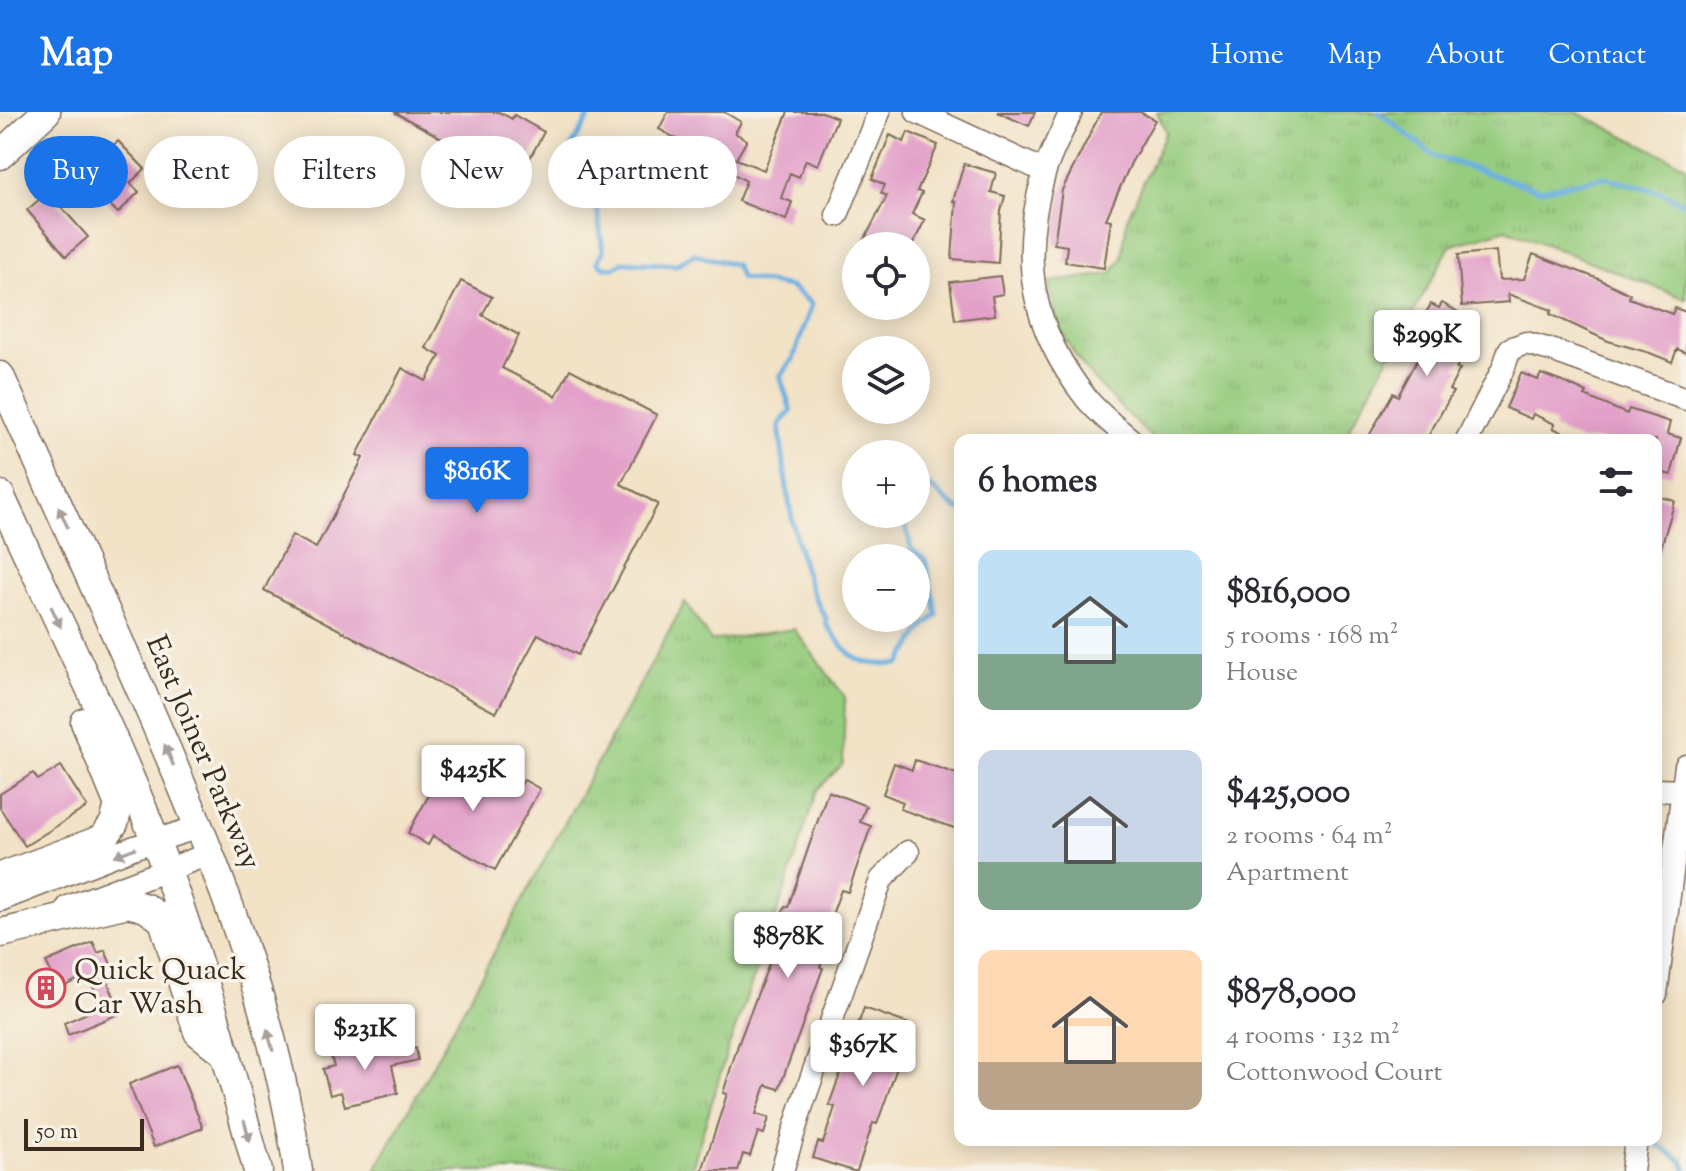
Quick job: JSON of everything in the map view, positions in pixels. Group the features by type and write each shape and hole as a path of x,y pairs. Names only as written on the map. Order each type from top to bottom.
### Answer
{"main road":[{"path":"0,155 46,112"},
{"name":"East Joiner Parkway","path":"0,376 199,827 263,1013 289,1114 298,1171"},
{"path":"0,495 123,760 166,869 197,954 258,1171"},
{"path":"0,889 6,875 103,839 114,823 119,805 74,696 75,660"},
{"path":"0,934 128,903 146,908 163,920 198,1032 227,1055"}],"street":[{"path":"837,215 879,112"},
{"path":"917,112 1044,171"},
{"path":"1071,112 1044,171 1032,246 1032,278 1039,317 1062,364 1088,401 1124,434"},
{"path":"1470,434 1510,349 1526,343 1686,399"},
{"path":"1662,952 1686,766"},
{"path":"1662,790 1685,792"},
{"path":"0,900 199,827"},
{"path":"782,1171 807,1090 881,880 908,852"},
{"path":"0,934 209,854"},
{"path":"1632,1171 1635,1146"}],"green space":[{"path":"1157,112 1576,112 1686,166 1686,299 1506,229 1450,246 1346,434 1148,434 1113,401 1077,358 1057,320 1049,282 1111,274 1122,258 1127,219 1166,132"},
{"path":"685,602 711,641 794,629 845,697 843,764 817,790 727,1052 691,1171 375,1171"}],"building":[{"path":"394,112 499,112 512,119 514,115 544,132 532,154 532,136 438,136"},
{"path":"668,112 724,112 741,122 735,133 747,140 737,157 737,136 672,136 659,129"},
{"path":"788,112 822,112 837,118 818,165 806,160 799,177 790,173 781,198 792,202 786,220 738,201 746,181 737,176 737,159 764,170"},
{"path":"997,112 1035,112 1029,126"},
{"path":"1101,112 1140,112 1155,120 1131,163 1106,219 1111,220 1104,268 1065,262 1067,246 1054,244 1062,190"},
{"path":"908,132 938,145 917,191 922,193 912,214 925,220 919,232 868,232 887,196 881,193 885,185 872,179 890,135 904,142"},
{"path":"128,151 144,168 130,183 139,192 128,203"},
{"path":"964,164 996,173 991,192 1005,196 1001,211 998,263 952,259 956,202 953,201"},
{"path":"62,208 88,237 66,256 27,210"},
{"path":"1496,251 1499,280 1524,279 1533,254 1599,279 1630,294 1629,298 1672,314 1675,308 1686,312 1686,353 1677,349 1672,362 1608,341 1550,314 1552,310 1508,294 1509,302 1462,306 1458,255"},
{"path":"1000,276 1003,294 992,296 995,315 955,320 950,282"},
{"path":"461,281 492,297 482,315 519,335 502,368 556,396 570,369 657,415 621,484 658,504 578,655 538,634 496,713 264,590 292,535 316,548 363,458 357,455 402,368 426,381 440,356 426,348"},
{"path":"1442,303 1476,322 1464,343 1469,346 1456,368 1460,369 1449,390 1453,392 1429,434 1370,434 1393,393 1398,396 1427,342 1422,340 1428,330 1419,325 1431,304 1439,308"},
{"path":"1521,373 1538,380 1541,374 1627,414 1629,409 1670,422 1667,434 1681,438 1671,475 1662,473 1662,434 1566,434 1553,428 1555,424 1533,414 1531,419 1506,408"},
{"path":"1662,498 1675,501 1662,544"},
{"path":"450,757 516,793 524,780 540,789 495,870 433,836 428,845 408,833"},
{"path":"915,760 954,773 954,828 900,809 903,802 883,794 894,763 912,770"},
{"path":"61,766 87,807 25,846 0,808 0,794 33,773 38,780"},
{"path":"828,791 866,806 860,822 871,826 848,892 841,890 833,912 825,935 831,937 820,967 823,968 779,1089 766,1085 756,1114 769,1118 764,1134 758,1132 750,1156 743,1154 738,1171 702,1171 727,1094 723,1093 738,1045 783,927 778,925 785,906 788,907"},
{"name":"Quick Quack Car Wash","path":"93,942 98,953 105,950 115,974 106,978 121,1013 68,1035 64,1023 101,1007 90,979 85,981 83,977 38,999 30,981 51,972 46,962"},
{"path":"864,1008 912,1025 877,1124 873,1123 857,1171 853,1171 813,1158 818,1142 823,1143 835,1107 829,1105"},
{"path":"385,1040 389,1054 416,1048 418,1060 392,1066 398,1093 345,1106 341,1092 330,1095 323,1069 334,1066 330,1053"},
{"path":"177,1065 203,1128 154,1147 129,1084"}],"waterway":[{"path":"592,112 572,146 590,156 588,166 579,169 576,177 595,194 603,251 597,262 614,268 623,262 676,265 694,254 735,265 741,278 790,287 812,304 793,359 780,376 791,411 779,424 788,497 806,576 826,624 849,653 873,664 900,664 924,626 937,615 925,559 911,549 906,528"},
{"path":"1379,112 1434,156 1540,190 1604,177 1661,192 1686,205"},
{"path":"930,487 954,506"},
{"path":"1660,1146 1681,1160 1686,1169"}],"place":[{"name":"Quick Quack Car Wash","path":"46,988"}]}
